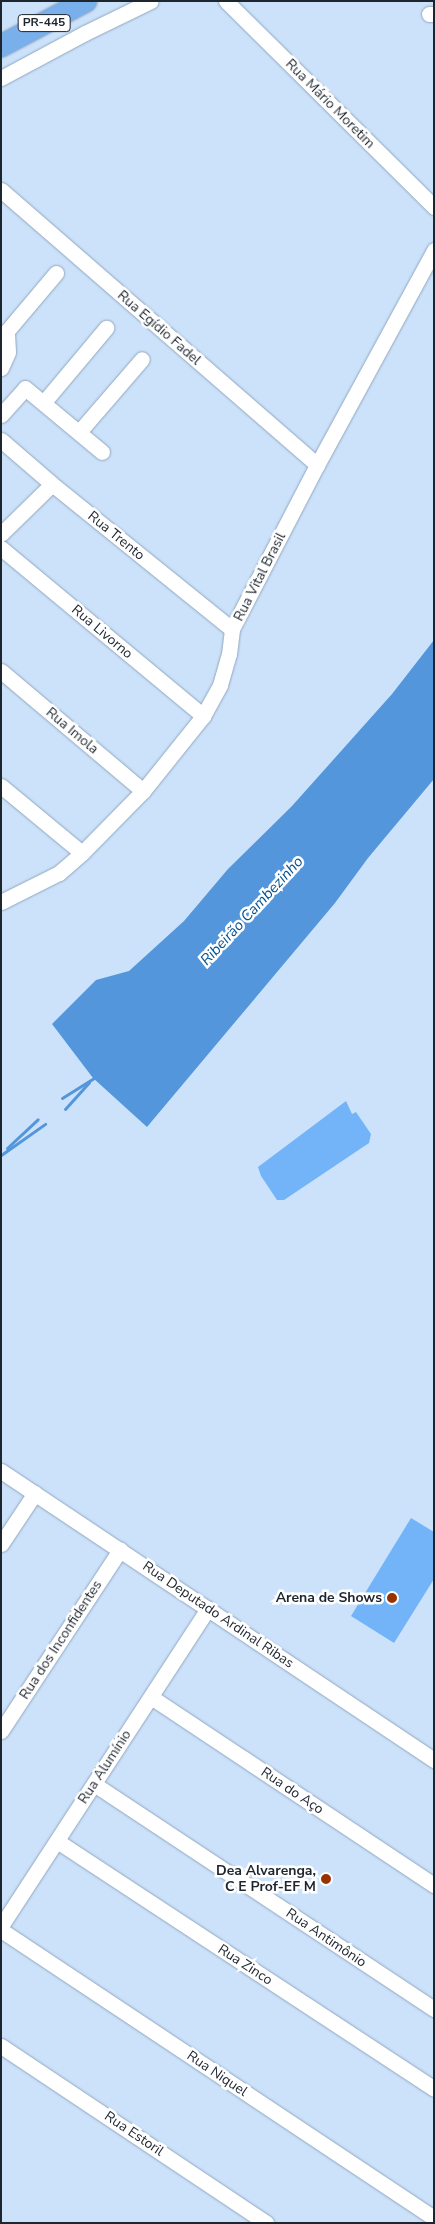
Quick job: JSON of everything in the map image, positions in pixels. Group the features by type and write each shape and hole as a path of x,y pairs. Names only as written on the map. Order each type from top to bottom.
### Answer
{"highway":[{"name":"PR-445","path":"1,29 54,1"},
{"name":"PR-445","path":"1,46 86,1"},
{"path":"1,54 31,30"}],"street":[{"path":"1,78 151,1"},
{"name":"Rua Mário Moretim","path":"226,1 434,207"},
{"name":"Rua Egídio Fadel","path":"1,190 318,465"},
{"name":"Rua Vital Brasil","path":"1,902 59,873 82,853 143,791 203,716 220,685 229,654 232,629 434,250"},
{"path":"1,368 6,362 8,352 7,331 56,273"},
{"path":"44,402 106,328"},
{"path":"79,432 142,358"},
{"path":"1,415 25,388 102,452"},
{"name":"Rua Trento","path":"1,440 52,484 232,629"},
{"path":"1,534 52,484"},
{"name":"Rua Livorno","path":"1,548 203,716"},
{"name":"Rua Imola","path":"1,671 143,791"},
{"path":"1,786 82,853"},
{"name":"Rua Deputado Ardinal Ribas","path":"1,1471 434,1760"},
{"path":"1,1544 35,1493"},
{"name":"Rua dos Inconfidentes","path":"1,1731 120,1550"},
{"name":"Rua Alumínio","path":"1,1928 208,1609"},
{"name":"Rua do Aço","path":"151,1697 434,1885"},
{"name":"Rua Antimônio","path":"94,1784 434,2009"},
{"name":"Rua Zinco","path":"57,1841 434,2089"},
{"name":"Rua Niquel","path":"1,1928 434,2218"},
{"name":"Rua Estoril","path":"1,2046 266,2223"}],"shaded area":[{"path":"346,1101 352,1114 356,1112 371,1134 369,1143 284,1200 277,1200 261,1176 258,1167"},
{"name":"Arena de Shows","path":"411,1518 434,1532 434,1579 394,1643 351,1616"}],"water":[{"path":"434,640 434,779 368,858 335,903 147,1127 93,1078 52,1024 96,980 129,971 184,921 228,869 292,806 392,694"}],"waterway":[{"name":"Ribeirão Cambezinho","path":"62,1098 97,1076"},
{"path":"65,1109 89,1082"},
{"name":"Ribeirão Cambezinho","path":"7,1148 38,1119"},
{"path":"1,1155 45,1124"}],"place":[{"name":"Arena de Shows","path":"392,1598"},
{"name":"Dea Alvarenga, C E Prof-EF M","path":"326,1879"}]}
